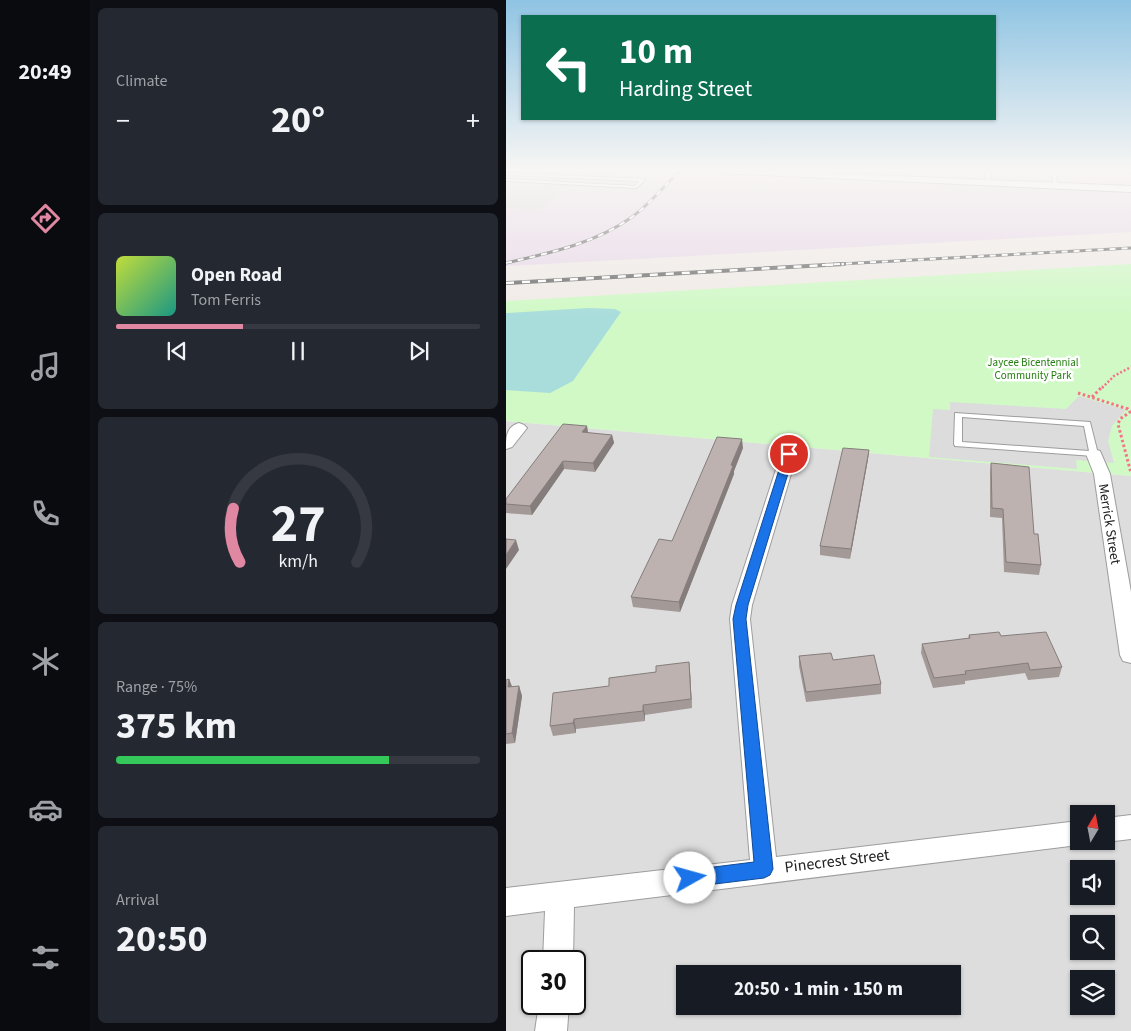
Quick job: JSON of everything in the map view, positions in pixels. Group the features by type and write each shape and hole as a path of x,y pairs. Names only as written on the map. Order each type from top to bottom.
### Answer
{"street":[{"path":"506,444 519,428"},
{"path":"764,869 740,619 742,605 789,454"},
{"name":"Merrick Street","path":"1094,454 1102,474 1131,656"},
{"path":"1115,829 1131,827"},
{"name":"Pinecrest Street","path":"506,902 764,869 1070,834"},
{"path":"558,950 560,894"},
{"path":"551,1031 553,1015"}],"lane":[{"path":"958,415 1087,424 1094,454 958,444 958,415"}],"path":[{"path":"1091,397 1114,376 1131,367"},
{"path":"1078,394 1128,409 1130,412 1120,419 1118,424 1131,473"}],"shaded area":[{"path":"506,219 1131,219 1131,232 506,266"},
{"path":"1079,396 1126,410 1112,426 1108,441 1114,463 1076,460 1077,469 929,457 933,409 950,410 950,402 1066,409"},
{"path":"506,421 1131,476 1131,1031 506,1031"}],"green space":[{"name":"Jaycee Bicentennial Community Park","path":"1131,264 1131,476 506,421 506,301"}],"water":[{"path":"588,308 615,309 621,312 573,381 550,393 506,390 506,313"}],"building":[{"path":"563,424 587,426 582,432 612,435 593,463 563,461 530,506 506,504 506,499"},
{"path":"717,437 742,439 679,602 631,597 659,539 672,541"},
{"path":"843,448 869,450 851,549 820,546"},
{"path":"991,463 1029,467 1034,534 1038,534 1041,565 1006,562 1003,509 992,508"},
{"path":"506,539 516,540 506,555"},
{"path":"999,632 1001,636 1046,632 1062,667 1030,670 1028,663 965,671 966,674 934,678 922,644 970,638 969,635"},
{"path":"831,653 833,660 874,655 881,684 806,692 799,656"},
{"path":"689,662 691,699 643,705 643,711 574,719 573,723 550,726 553,693 609,686 609,678 656,672 656,666"},
{"path":"509,679 508,687 519,686 512,733 506,734 506,680"}],"railway":[{"path":"506,263 572,246 603,234 629,219"},
{"path":"822,265 1131,248"},
{"path":"506,283 844,264"}],"route":[{"path":"690,878 764,869 740,619 742,605 789,454"}]}
